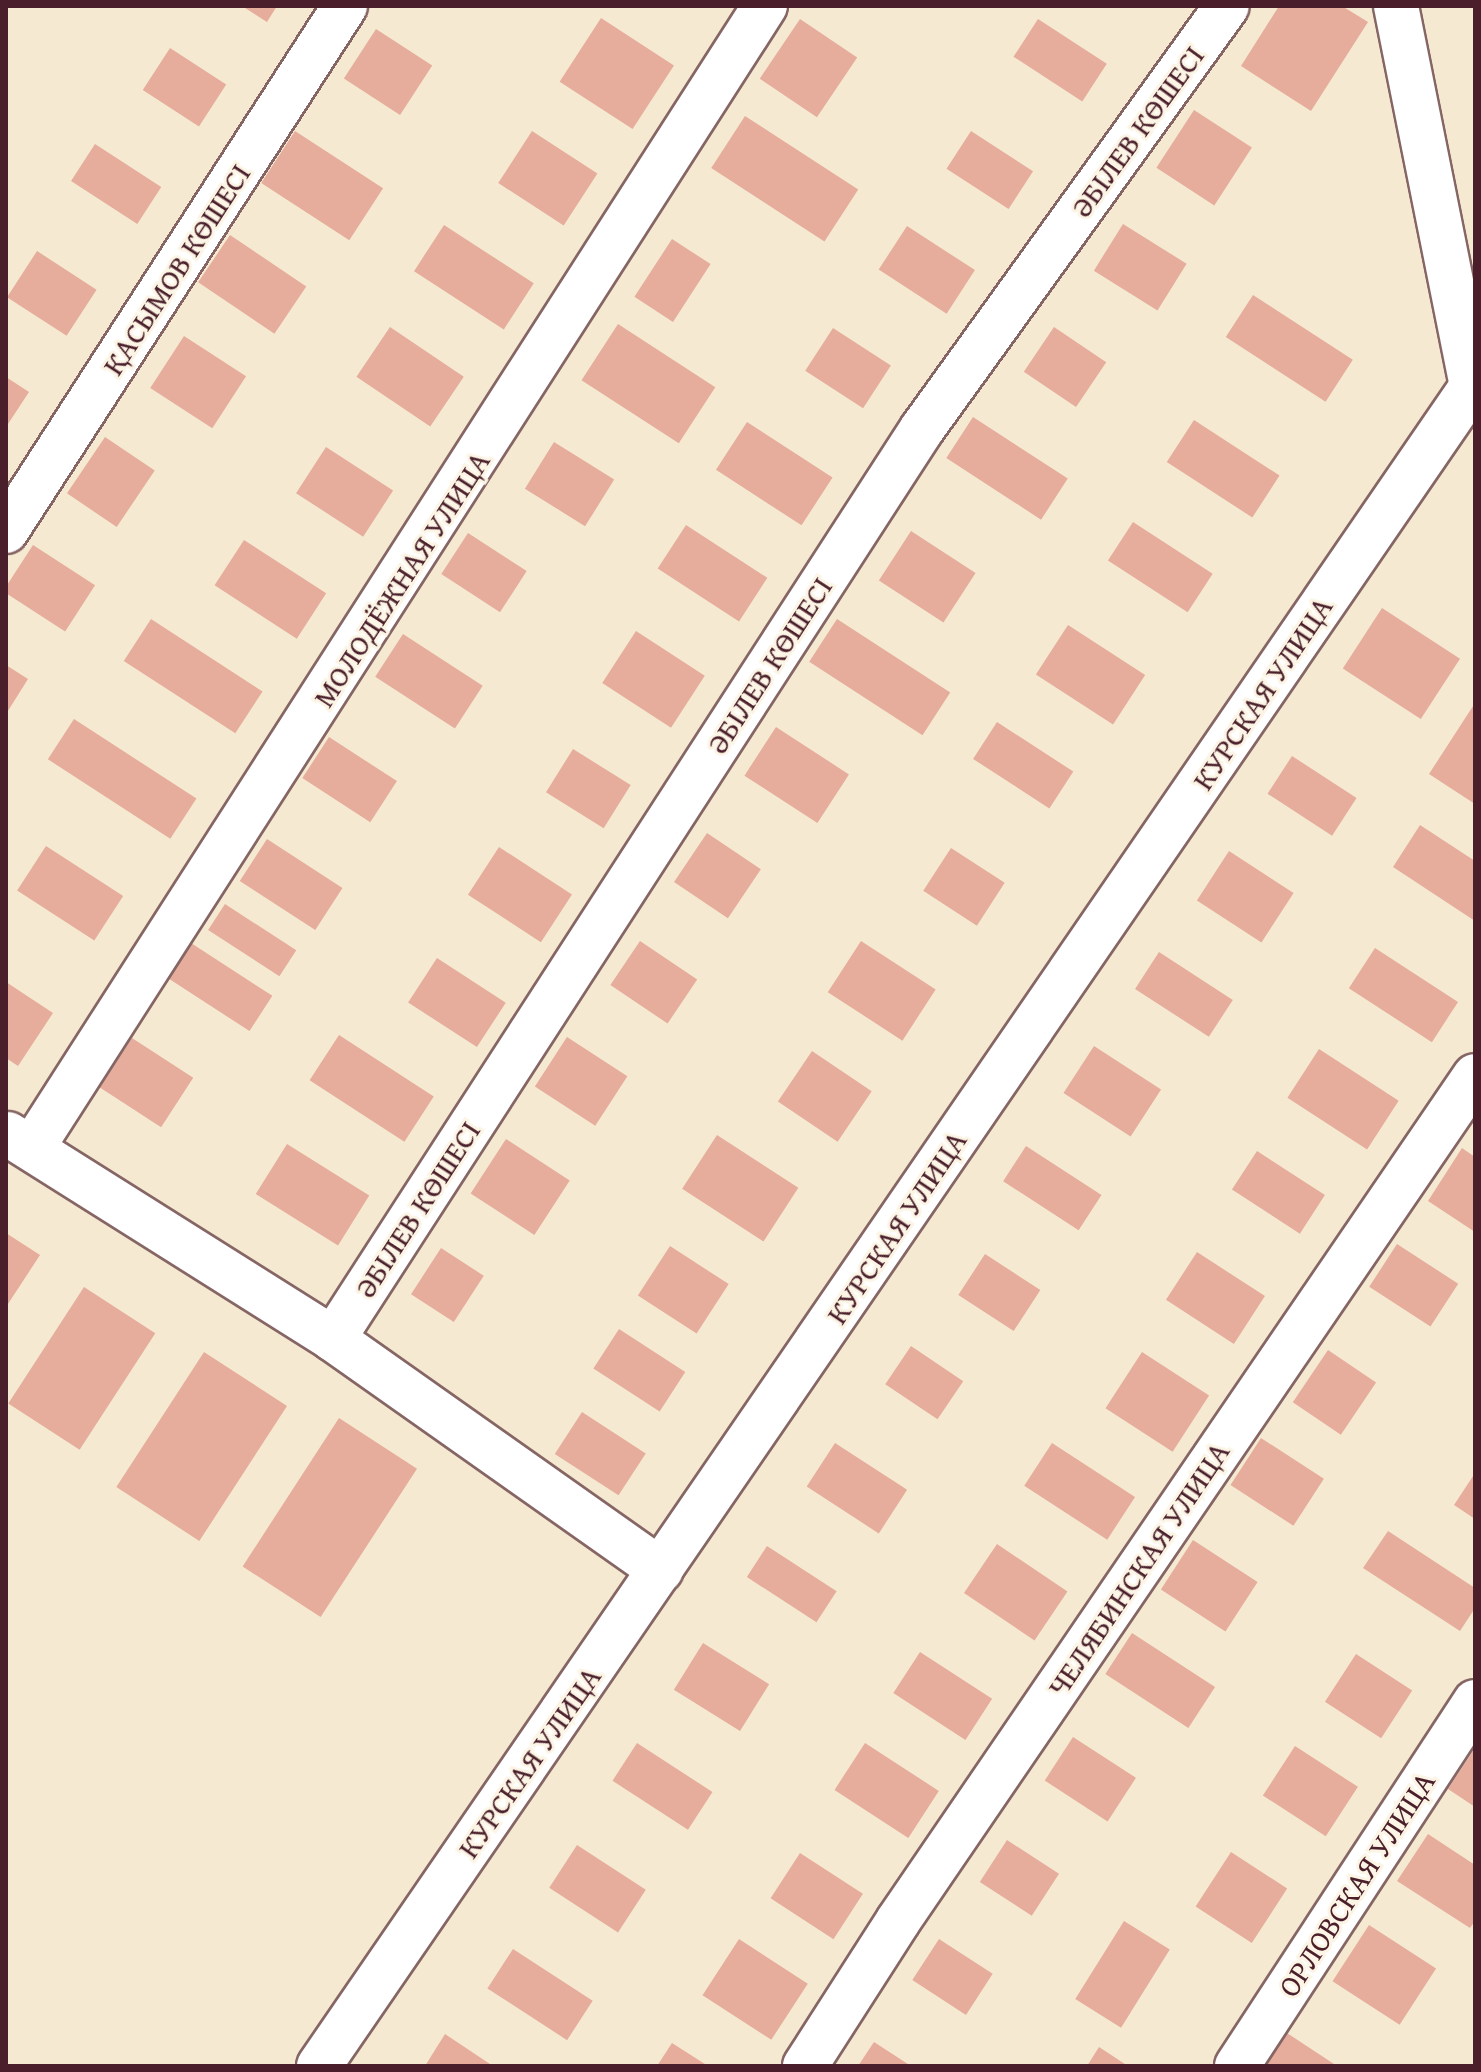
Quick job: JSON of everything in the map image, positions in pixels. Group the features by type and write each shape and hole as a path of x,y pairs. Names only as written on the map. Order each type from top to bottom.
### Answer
{"street":[{"name":"ҚАСЫМОВ КӨШЕСІ","path":"6,531 345,6"},
{"name":"МОЛОДЁЖНАЯ УЛИЦА","path":"19,1140 765,6"},
{"name":"ӘБІЛЕВ КӨШЕСІ","path":"333,1339 922,429 1227,6"},
{"path":"1396,6 1473,394"},
{"name":"КУРСКАЯ УЛИЦА","path":"319,2066 1473,394"},
{"name":"ЧЕЛЯБИНСКАЯ УЛИЦА","path":"805,2066 898,1921 1475,1076"},
{"path":"19,1140 333,1339 661,1570"},
{"name":"ОРЛОВСКАЯ УЛИЦА","path":"1237,2066 1475,1702"}],"building":[{"path":"242,6 277,6 267,22"},
{"path":"1279,6 1342,6 1368,22 1311,111 1241,66"},
{"path":"601,18 674,65 633,129 560,82"},
{"path":"800,19 857,58 817,117 760,79"},
{"path":"1038,19 1107,64 1082,101 1013,57"},
{"path":"376,29 432,65 400,115 344,78"},
{"path":"170,48 226,84 199,126 143,90"},
{"path":"1194,110 1252,148 1214,205 1156,168"},
{"path":"745,116 858,190 824,242 711,168"},
{"path":"295,131 383,188 349,240 261,183"},
{"path":"532,131 597,173 564,225 498,183"},
{"path":"971,131 1033,171 1009,209 946,169"},
{"path":"95,144 161,187 137,224 71,181"},
{"path":"1123,224 1187,264 1157,310 1094,271"},
{"path":"444,225 534,283 504,329 414,271"},
{"path":"907,226 975,270 947,314 879,270"},
{"path":"230,235 306,286 274,334 198,282"},
{"path":"672,239 711,264 673,322 634,297"},
{"path":"37,251 97,290 67,336 7,297"},
{"path":"1253,295 1353,360 1326,402 1226,337"},
{"path":"618,324 715,387 679,443 582,380"},
{"path":"390,327 464,377 430,427 356,377"},
{"path":"1054,327 1106,362 1076,407 1024,372"},
{"path":"833,328 891,366 863,408 805,371"},
{"path":"184,336 246,376 212,428 150,388"},
{"path":"6,377 29,392 6,427"},
{"path":"973,417 1068,479 1041,520 946,458"},
{"path":"1194,420 1280,476 1252,517 1167,462"},
{"path":"747,422 833,478 801,525 716,470"},
{"path":"105,437 155,471 117,527 67,493"},
{"path":"554,442 614,480 585,526 525,489"},
{"path":"326,447 393,491 363,537 296,493"},
{"path":"1133,522 1213,574 1188,612 1108,561"},
{"path":"686,525 767,578 739,621 658,569"},
{"path":"911,531 976,573 943,622 879,580"},
{"path":"468,533 527,571 500,612 441,574"},
{"path":"244,540 326,593 297,639 215,585"},
{"path":"33,545 95,585 65,631 6,593 6,587"},
{"path":"1382,608 1460,659 1421,719 1343,668"},
{"path":"151,619 263,691 235,733 124,661"},
{"path":"837,619 950,693 922,735 809,662"},
{"path":"1068,625 1145,675 1113,725 1036,674"},
{"path":"636,631 705,676 671,728 602,683"},
{"path":"403,634 483,686 455,729 375,677"},
{"path":"6,665 28,679 6,714"},
{"path":"1475,703 1475,804 1429,774"},
{"path":"74,719 196,799 170,839 48,759"},
{"path":"997,722 1073,772 1049,808 973,759"},
{"path":"776,727 849,774 817,823 744,776"},
{"path":"329,737 397,781 370,822 302,778"},
{"path":"573,749 631,785 604,828 546,792"},
{"path":"1292,756 1357,798 1332,836 1267,794"},
{"path":"1420,825 1475,861 1475,921 1393,867"},
{"path":"707,833 761,869 728,918 674,882"},
{"path":"267,839 342,888 315,930 240,881"},
{"path":"46,846 123,896 94,941 17,890"},
{"path":"499,847 572,894 541,942 468,895"},
{"path":"951,848 1005,883 977,926 923,891"},
{"path":"1229,851 1294,893 1261,942 1197,900"},
{"path":"225,904 296,950 279,976 208,930"},
{"path":"640,941 697,980 668,1024 610,985"},
{"path":"861,941 936,989 902,1041 828,992"},
{"path":"191,943 272,996 249,1031 168,978"},
{"path":"1375,948 1458,1002 1432,1042 1349,988"},
{"path":"1159,952 1233,1000 1209,1037 1135,989"},
{"path":"437,958 506,1003 477,1047 408,1002"},
{"path":"6,982 53,1013 18,1066 6,1058"},
{"path":"339,1035 434,1097 404,1142 310,1080"},
{"path":"567,1037 627,1076 595,1126 535,1086"},
{"path":"132,1038 193,1078 161,1127 100,1087"},
{"path":"1094,1046 1161,1090 1131,1137 1064,1093"},
{"path":"1319,1049 1399,1101 1367,1149 1287,1098"},
{"path":"812,1051 872,1091 838,1142 778,1102"},
{"path":"717,1135 798,1188 763,1242 682,1189"},
{"path":"506,1139 570,1180 534,1235 471,1194"},
{"path":"287,1144 369,1195 338,1245 256,1194"},
{"path":"1026,1146 1101,1195 1079,1230 1003,1181"},
{"path":"1462,1148 1475,1157 1475,1232 1428,1201"},
{"path":"1257,1151 1325,1195 1300,1234 1232,1190"},
{"path":"6,1233 40,1255 6,1307"},
{"path":"1397,1244 1458,1284 1430,1327 1369,1287"},
{"path":"670,1246 729,1284 697,1334 638,1295"},
{"path":"441,1248 484,1276 454,1322 411,1294"},
{"path":"1197,1252 1265,1296 1234,1344 1166,1300"},
{"path":"985,1254 1040,1290 1014,1331 958,1295"},
{"path":"84,1287 155,1333 80,1450 8,1404"},
{"path":"619,1329 685,1372 660,1411 593,1368"},
{"path":"911,1346 963,1381 938,1419 885,1384"},
{"path":"1328,1350 1376,1382 1341,1435 1293,1402"},
{"path":"204,1352 287,1406 199,1541 116,1487"},
{"path":"1142,1352 1209,1396 1173,1452 1106,1408"},
{"path":"582,1412 646,1453 619,1495 555,1454"},
{"path":"339,1418 417,1469 321,1617 243,1566"},
{"path":"1261,1438 1324,1479 1293,1526 1231,1485"},
{"path":"835,1443 907,1490 879,1533 807,1487"},
{"path":"1052,1443 1135,1497 1107,1540 1024,1486"},
{"path":"1475,1473 1475,1519 1454,1505"},
{"path":"1388,1531 1475,1588 1475,1608 1460,1631 1363,1568"},
{"path":"1193,1540 1258,1582 1225,1631 1161,1589"},
{"path":"997,1544 1067,1592 1034,1640 964,1593"},
{"path":"767,1546 837,1591 816,1622 747,1577"},
{"path":"1132,1633 1215,1687 1188,1728 1105,1674"},
{"path":"703,1643 769,1684 740,1731 674,1690"},
{"path":"920,1652 992,1699 965,1740 893,1693"},
{"path":"1356,1654 1412,1690 1381,1738 1325,1702"},
{"path":"1073,1737 1136,1778 1108,1821 1045,1781"},
{"path":"637,1743 712,1792 688,1830 612,1781"},
{"path":"865,1743 939,1791 908,1838 835,1790"},
{"path":"1295,1746 1358,1787 1326,1836 1263,1795"},
{"path":"1475,1748 1475,1807 1448,1789"},
{"path":"1428,1834 1475,1865 1475,1921 1470,1928 1397,1881"},
{"path":"1007,1840 1059,1874 1032,1916 980,1882"},
{"path":"577,1845 646,1890 618,1932 549,1888"},
{"path":"1231,1852 1287,1888 1252,1943 1196,1907"},
{"path":"800,1853 863,1894 833,1939 771,1898"},
{"path":"1124,1921 1170,1950 1121,2028 1075,1999"},
{"path":"1369,1925 1436,1969 1400,2025 1333,1981"},
{"path":"739,1939 808,1984 771,2040 703,1995"},
{"path":"939,1939 993,1974 966,2015 912,1980"},
{"path":"513,1949 593,2001 567,2040 487,1988"},
{"path":"1287,2033 1337,2066 1266,2066"},
{"path":"445,2034 493,2066 425,2066"},
{"path":"874,2042 911,2066 858,2066"},
{"path":"672,2043 708,2066 657,2066"},
{"path":"1099,2047 1128,2066 1087,2066"}]}
